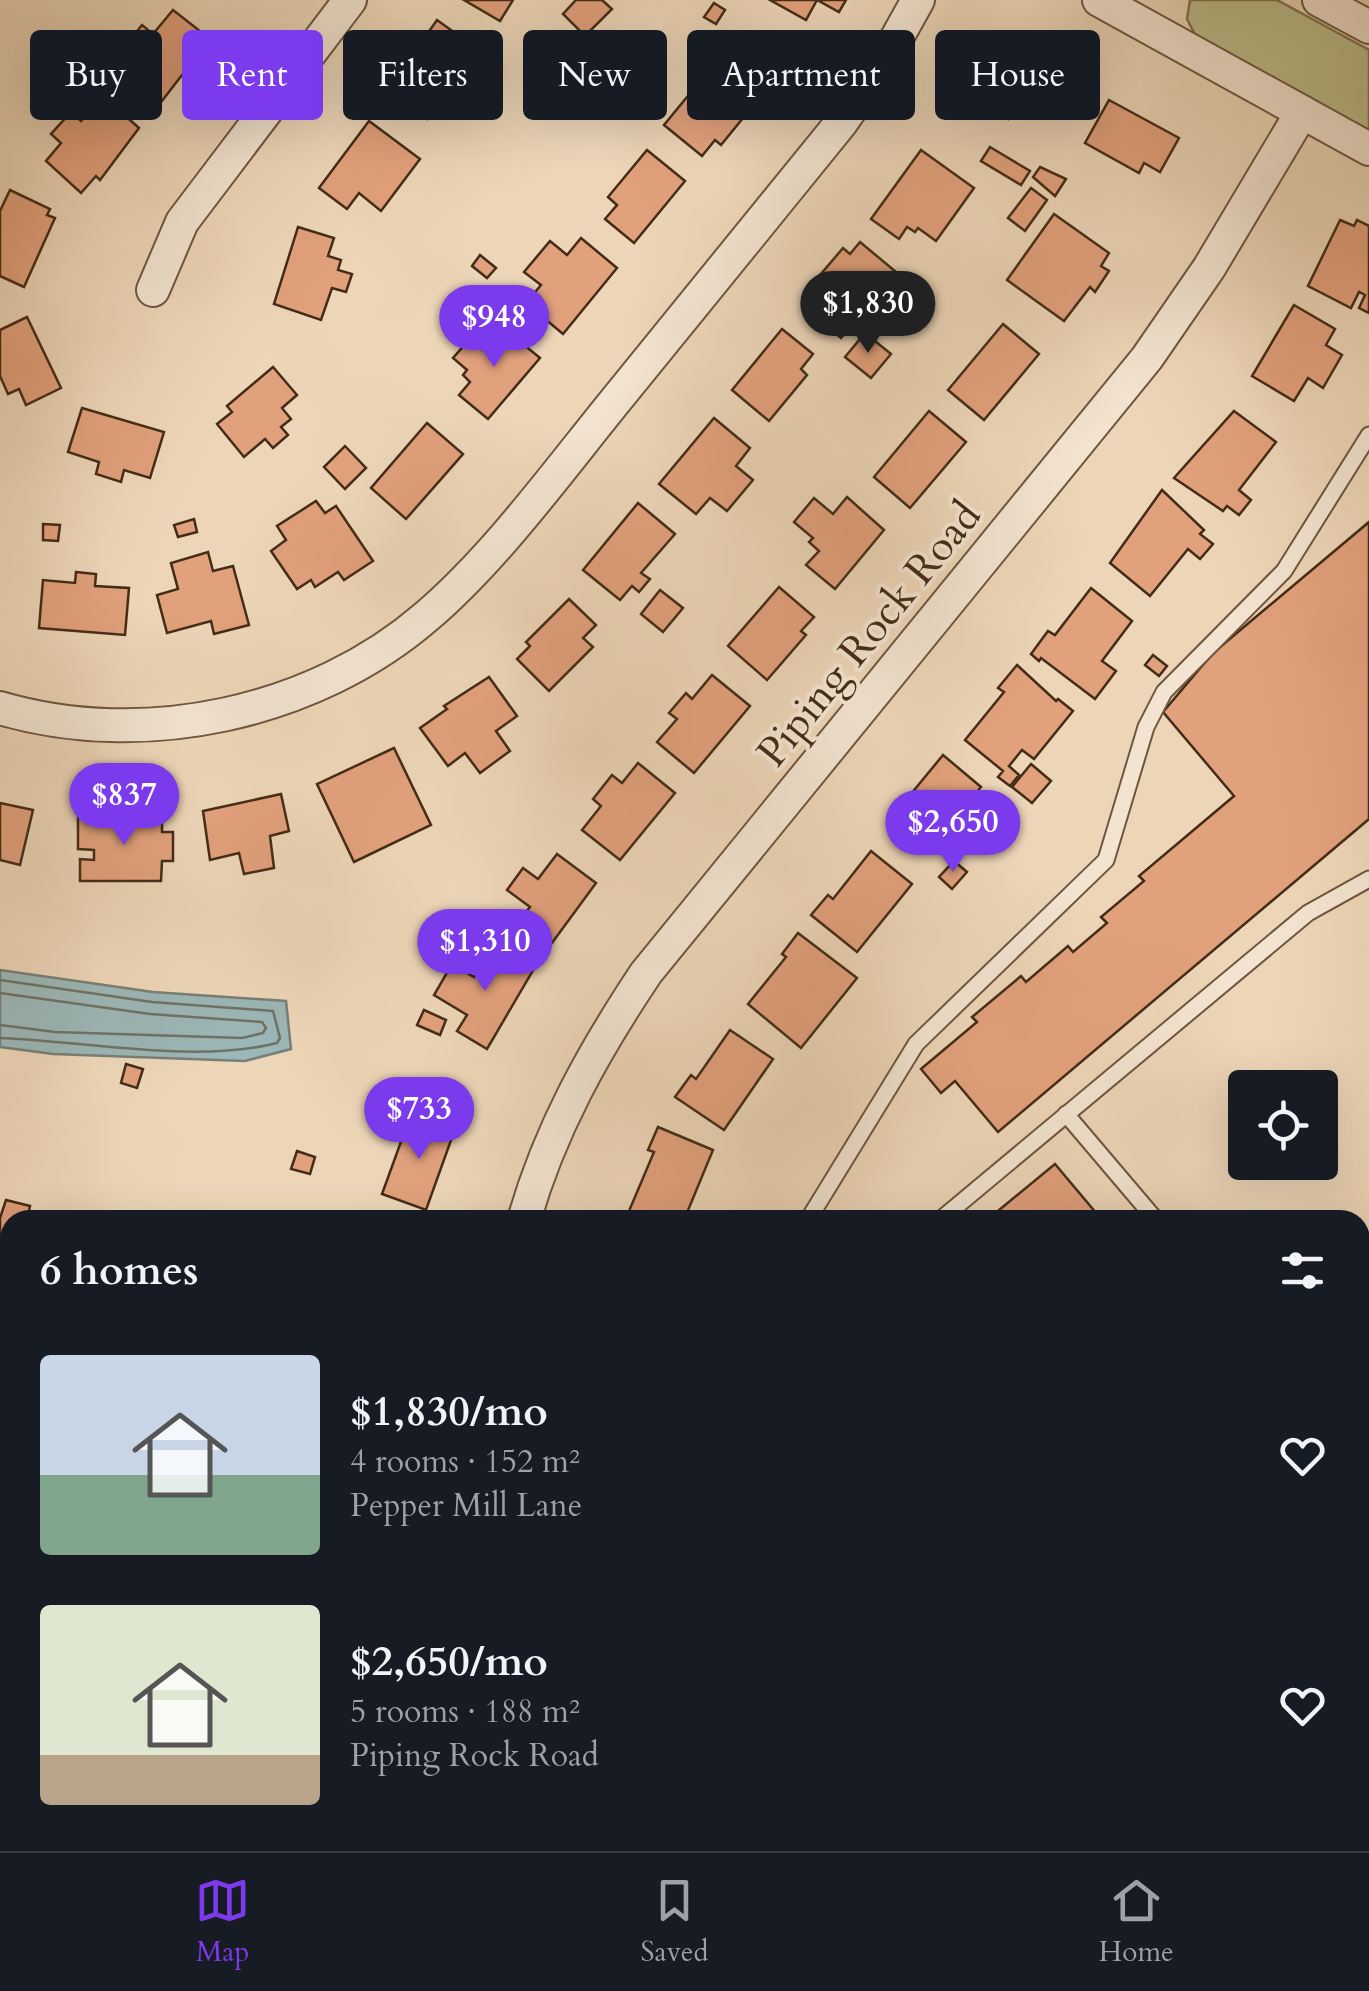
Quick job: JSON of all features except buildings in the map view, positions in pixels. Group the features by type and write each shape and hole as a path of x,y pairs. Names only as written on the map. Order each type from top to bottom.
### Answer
{"street":[{"path":"152,290 182,222 350,0"},
{"path":"0,708 75,723 146,726 204,719 272,702 327,681 378,653 426,618 547,485 841,123 918,0"},
{"path":"1099,0 1138,10 1369,149"},
{"path":"1319,0 1369,27"},
{"name":"Piping Rock Road","path":"527,1210 555,1129 601,1041 646,973 1147,358 1210,268 1302,112"}],"lane":[{"path":"814,1210 916,1044 1106,860 1146,727 1164,692 1284,570 1369,434"},
{"path":"952,1210 1308,913 1369,879"},
{"path":"1066,1114 1148,1210"}],"green space":[{"path":"1190,0 1277,0 1369,50 1369,136 1198,40 1187,19"}],"water":[{"path":"0,970 153,992 286,1001 291,1049 245,1061 53,1054 0,1047"}]}
